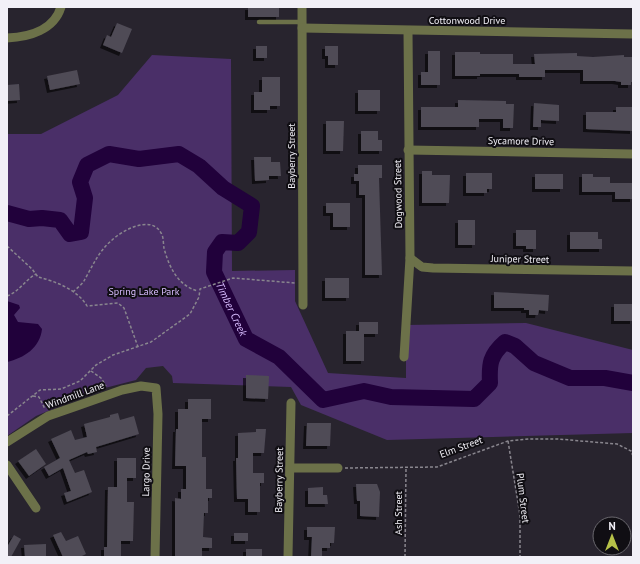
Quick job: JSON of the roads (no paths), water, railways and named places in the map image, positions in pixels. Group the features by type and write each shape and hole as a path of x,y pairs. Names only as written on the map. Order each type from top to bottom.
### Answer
{"street":[{"path":"7,38 43,30 55,20 61,7"},
{"name":"Bayberry Street","path":"302,7 302,305"},
{"name":"Cottonwood Drive","path":"302,25 408,31 633,34"},
{"name":"Dogwood Street","path":"404,357 410,258 408,31"},
{"name":"Sycamore Drive","path":"408,150 633,154"},
{"name":"Juniper Street","path":"410,258 422,267 433,268 633,272"},
{"name":"Windmill Lane","path":"7,442 48,416 111,394 141,386 156,388"},
{"name":"Largo Drive","path":"155,557 158,414 156,388"},
{"name":"Bayberry Street","path":"288,557 291,403"},
{"path":"7,465 36,508"},
{"path":"290,468 338,468"}],"lane":[{"path":"259,22 302,25"}],"waterway":[{"name":"Timber Creek","path":"7,213 29,219 42,218 60,220 70,234 81,232 85,198 80,182 87,165 109,154 139,159 179,154 199,166 223,188 252,206 249,232 238,243 222,242 215,252 214,272 246,339 279,357 323,400 364,391 391,397 474,399 490,383 490,365 493,356 505,342 515,346 534,363 570,378 605,378 633,383"}],"park label":[{"name":"Spring Lake Park","path":"144,291"}]}
